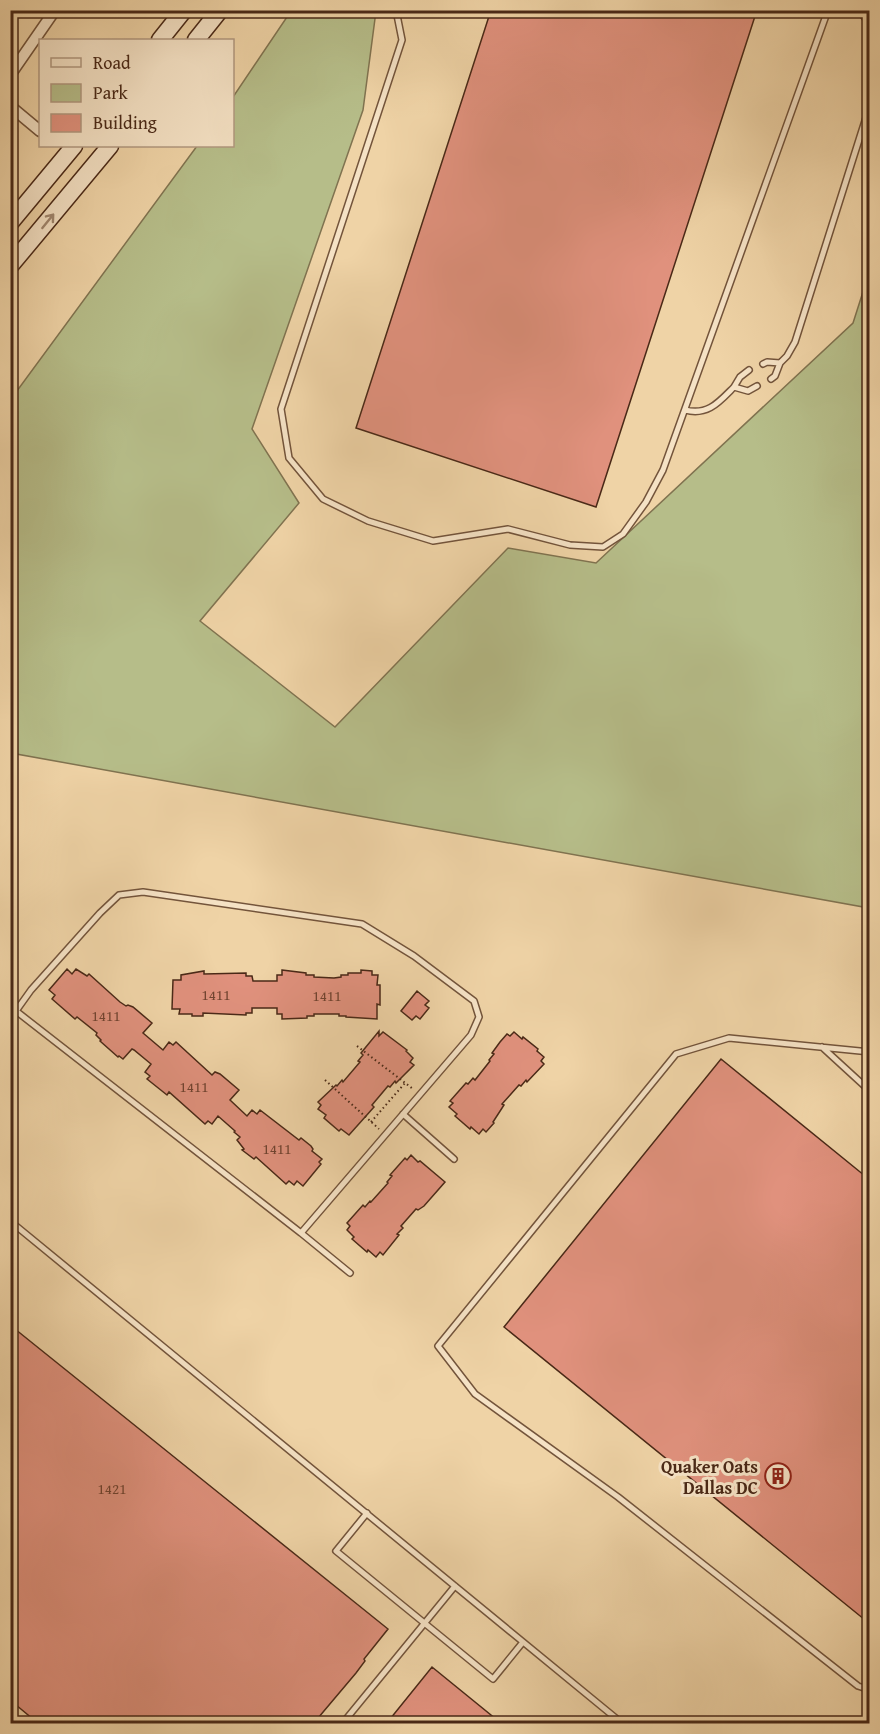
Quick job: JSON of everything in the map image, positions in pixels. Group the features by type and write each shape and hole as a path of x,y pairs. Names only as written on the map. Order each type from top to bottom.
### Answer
{"main road":[{"path":"161,39 184,10"},
{"path":"197,39 220,10"},
{"path":"10,266 109,147"},
{"path":"10,223 66,148"}],"street":[{"path":"10,75 55,10"},
{"path":"10,106 39,130"}],"lane":[{"path":"396,10 402,40 281,409 289,458 323,500 368,521 433,541 508,529 570,545 603,547 623,534 646,502 663,470 828,10"},
{"path":"860,10 870,26"},
{"path":"771,379 795,342 870,105"},
{"path":"763,364 780,363"},
{"path":"685,410 696,413 714,407 734,387 740,376 749,370"},
{"path":"734,387 748,391 757,387"},
{"path":"301,1233 471,1035 479,1017 474,1001 414,956 362,924 143,892 119,895 13,1010 350,1273"},
{"path":"870,1052 729,1038 676,1054 438,1347 476,1394 618,1497 858,1686 870,1690"},
{"path":"822,1047 870,1090"},
{"path":"403,1114 454,1159"},
{"path":"10,1221 623,1724"},
{"path":"367,1514 336,1551 493,1679 523,1642"},
{"path":"342,1724 454,1586"}],"path":[{"path":"357,1046 420,1095"},
{"path":"325,1080 385,1135"},
{"path":"371,1122 405,1083"}],"green space":[{"path":"291,11 376,11 363,110 252,429 299,503 200,621 335,727 508,548 596,563 853,323 869,273 869,908 11,753 11,399 196,147 234,147 234,96"}],"building":[{"path":"491,10 757,10 596,507 356,428"},
{"path":"67,969 72,974 76,969 87,976 89,974 120,1002 133,1007 152,1023 143,1033 163,1050 169,1042 173,1045 176,1042 212,1075 215,1072 220,1074 239,1090 230,1100 247,1116 252,1110 257,1114 260,1110 299,1140 301,1138 311,1146 312,1151 322,1159 319,1162 321,1164 303,1186 297,1181 294,1185 289,1181 286,1184 256,1157 254,1159 242,1150 244,1149 237,1140 240,1137 218,1116 212,1124 208,1121 205,1124 169,1092 167,1095 147,1079 150,1076 145,1072 151,1064 134,1050 132,1049 123,1059 118,1057 100,1041 97,1033 77,1017 75,1019 52,999 55,995 49,990"},
{"path":"282,970 306,973 314,977 334,978 348,975 348,973 361,973 361,970 372,971 372,975 378,975 377,985 380,985 377,1019 346,1017 339,1016 339,1014 314,1014 307,1018 282,1019 282,1014 277,1014 277,1008 252,1008 252,1013 246,1013 246,1015 203,1013 203,1016 179,1014 180,1009 172,1009 173,980 181,980 181,975 204,971 204,974 246,973 246,976 252,976 253,981 277,981 277,975 282,975"},
{"path":"417,991 429,1001 425,1005 429,1008 420,1019 416,1016 412,1020 401,1011"},
{"path":"379,1031 379,1036 383,1032 407,1050 413,1058 410,1062 414,1065 396,1083 395,1081 390,1087 388,1086 372,1105 374,1107 349,1135 341,1129 339,1131 324,1118 326,1115 318,1109 321,1105 318,1102 342,1080 343,1082 360,1062 358,1061 363,1055 361,1053"},
{"path":"514,1032 538,1049 537,1051 544,1057 541,1061 544,1064 527,1082 526,1080 521,1086 519,1085 502,1104 504,1105 494,1123 486,1132 483,1129 479,1134 455,1116 457,1114 449,1107 453,1103 450,1101 466,1083 468,1084 473,1078 475,1080 490,1061 494,1054 492,1053 500,1042 507,1034 510,1036"},
{"name":"Quaker Oats Dallas DC","path":"721,1059 870,1180 870,1624 504,1327"},
{"path":"411,1155 445,1182 424,1206 416,1209 401,1226 403,1228 397,1234 399,1235 383,1255 380,1252 376,1257 352,1239 354,1237 347,1230 350,1226 347,1223 363,1205 365,1207 371,1202 388,1183 392,1176 390,1175 405,1158 407,1160"},
{"path":"10,1325 388,1629 356,1673 313,1724 39,1724 10,1700"},
{"path":"432,1667 502,1724 386,1724"}],"place":[{"name":"Quaker Oats Dallas DC","path":"778,1476"}]}
